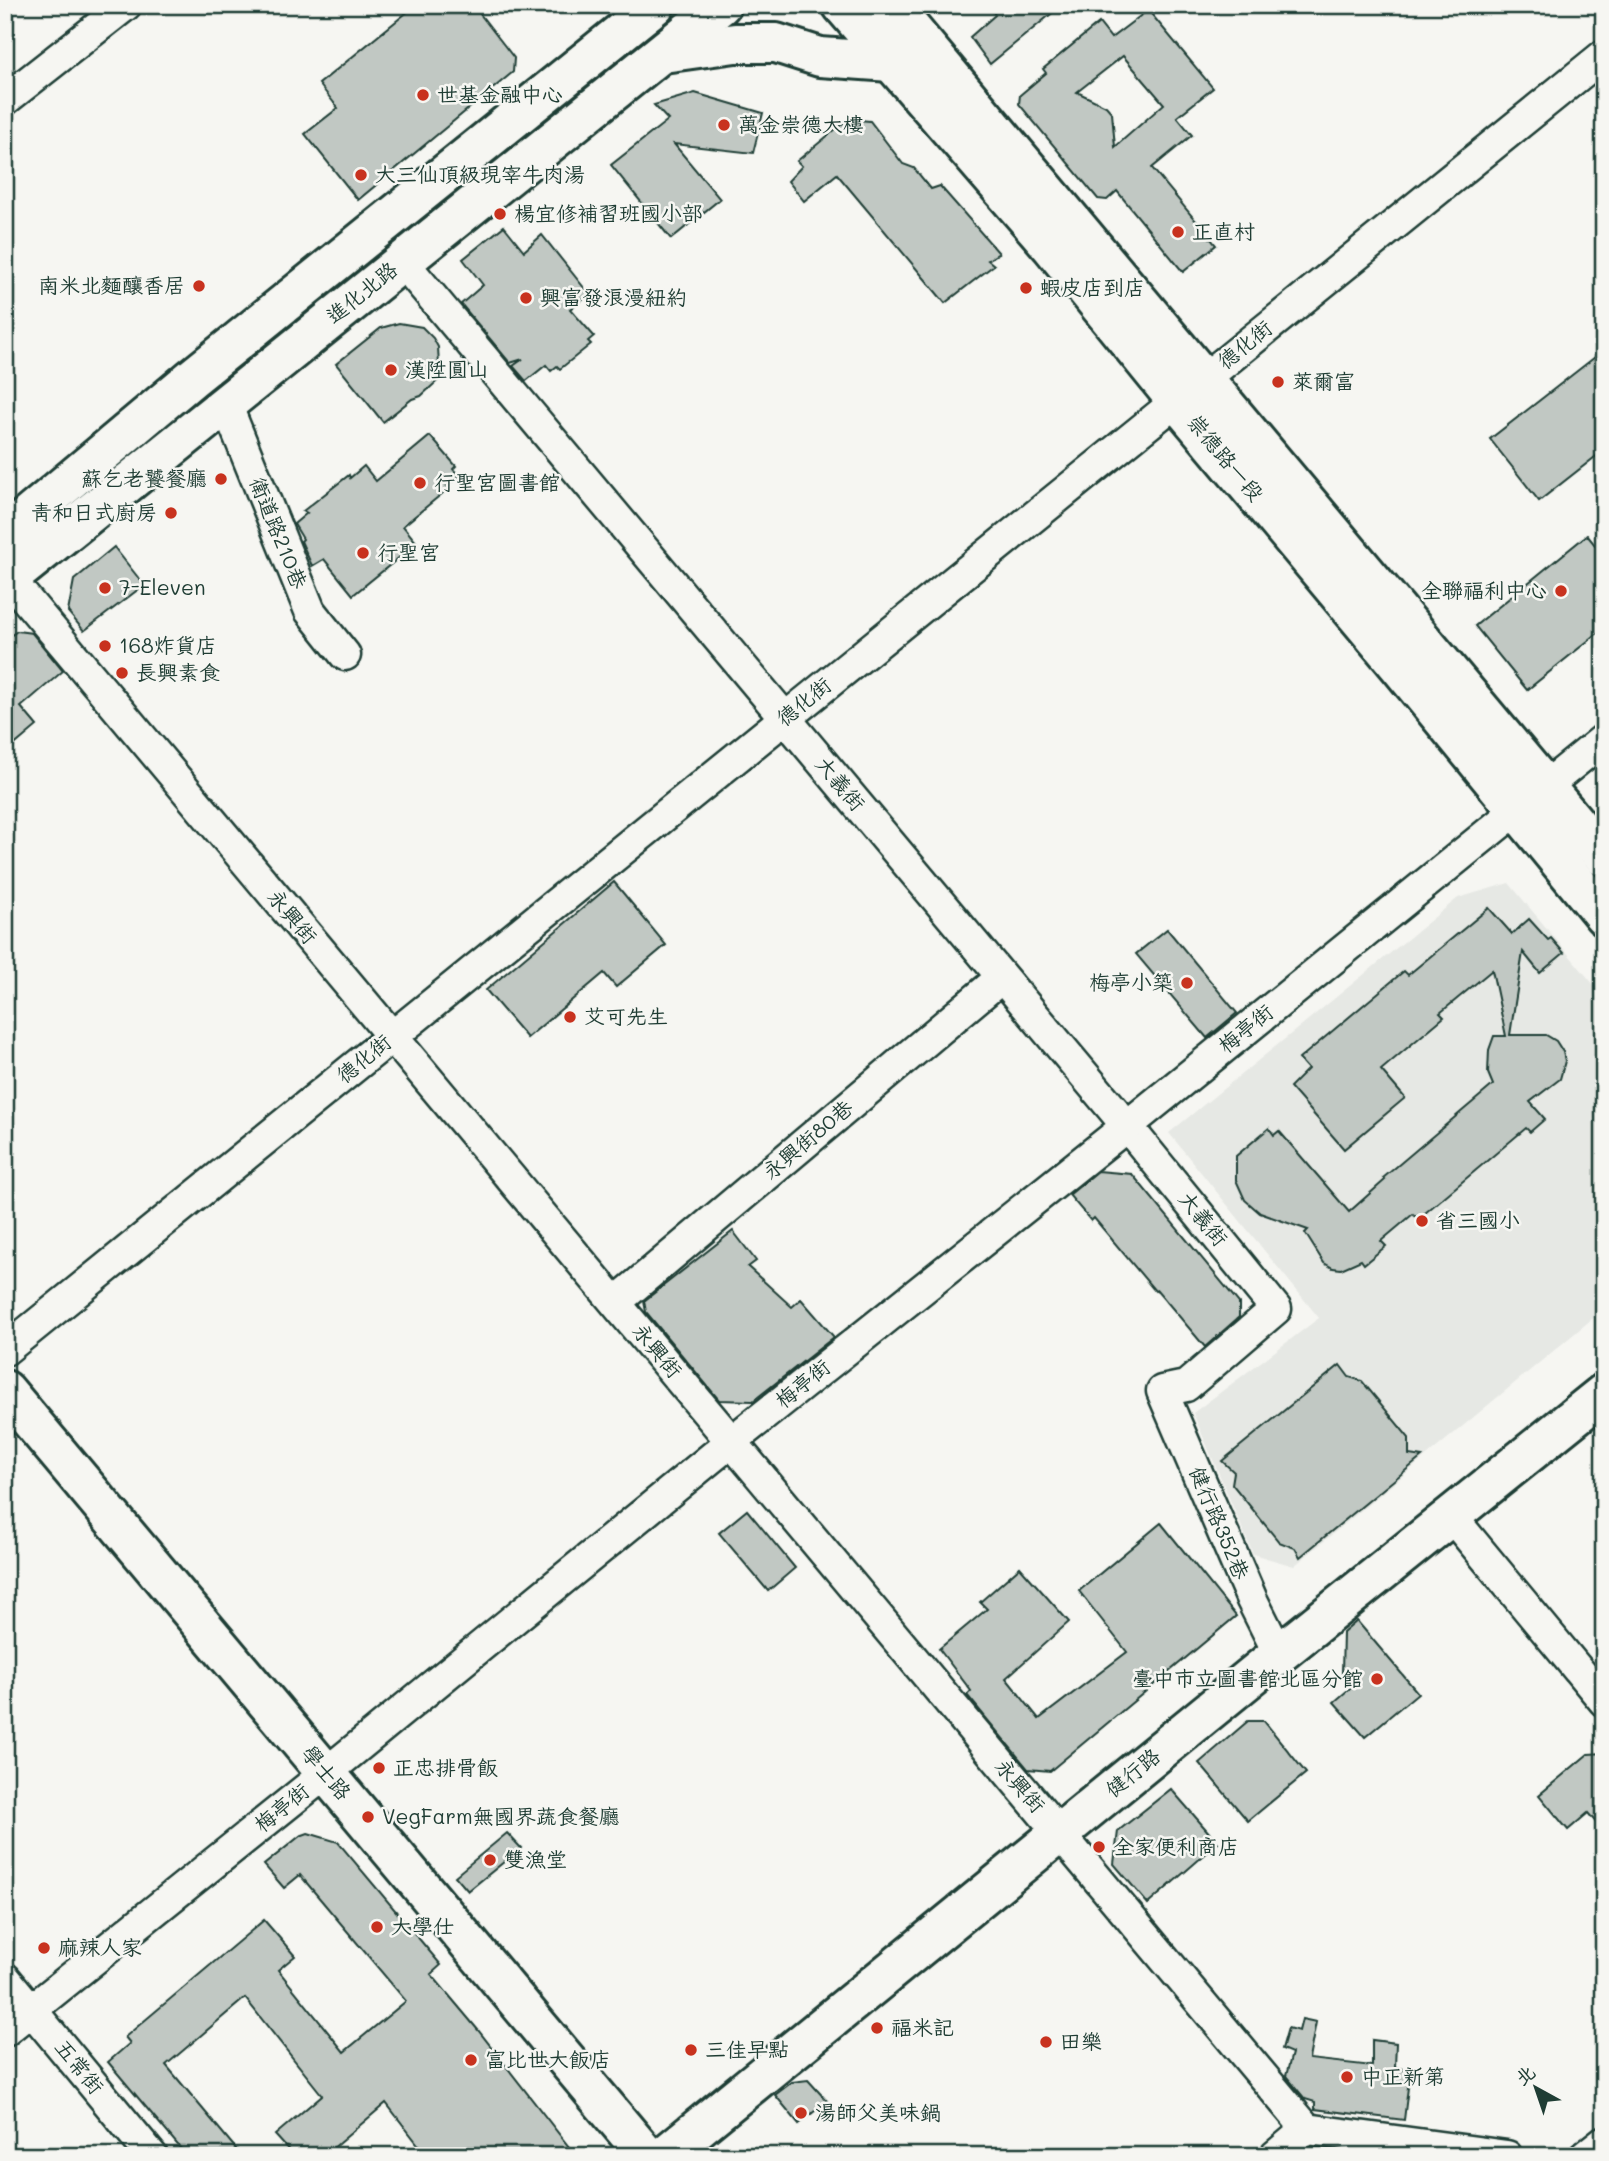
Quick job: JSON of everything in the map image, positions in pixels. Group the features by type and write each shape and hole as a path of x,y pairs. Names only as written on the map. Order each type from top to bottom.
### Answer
{"main road":[{"name":"進化北路","path":"5,535 203,369 546,91 630,17 655,5"},
{"name":"進化北路","path":"7,579 721,5"},
{"name":"崇德路一段","path":"842,5 911,36"},
{"name":"崇德路一段","path":"891,5 1051,246 1190,389 1316,565 1531,798 1604,857"},
{"path":"663,53 735,43 776,43 820,57 911,36"},
{"name":"崇德路一段","path":"1531,798 1604,916"},
{"name":"學士路","path":"5,1390 647,2156"},
{"name":"健行路","path":"664,2156 1279,1654 1604,1393"}],"street":[{"path":"5,100 126,5"},
{"name":"德化街","path":"5,1350 1604,55"},
{"name":"大義街","path":"402,261 1127,1126 1276,1309 1186,1386 1162,1391"},
{"name":"衛道路210巷","path":"226,404 310,611 345,655"},
{"name":"永興街","path":"7,579 1307,2129"},
{"name":"梅亭街","path":"5,2031 1604,739"},
{"name":"永興街80巷","path":"616,1302 1001,978"},
{"name":"健行路352巷","path":"1162,1391 1252,1600 1279,1654"},
{"path":"1451,1516 1604,1701"},
{"name":"五常街","path":"5,1978 152,2156"},
{"path":"1275,2156 1307,2129 1507,2156"},
{"path":"1585,2156 1604,2141"}],"shaded area":[{"name":"省三國小","path":"1509,883 1604,997 1604,1309 1294,1566 1253,1554 1193,1413 1319,1318 1169,1133 1458,898"},
{"path":"1314,2147 1369,2156 1304,2156"}],"building":[{"name":"世基金融中心","path":"416,5 473,5 514,58 513,72 358,200 305,134 338,108 319,84"},
{"path":"989,5 1062,5 990,64 970,37 995,15"},
{"path":"1148,10 1213,88 1177,117 1192,135 1152,168 1216,245 1183,272 1117,191 1107,200 1098,199 1019,104 1020,95 1046,73 1043,69 1099,23 1111,38","holes":["1123,56 1164,104 1115,147 1112,113 1106,106 1077,92"]},
{"path":"695,93 763,113 753,153 674,144 720,199 671,239 611,165 668,120 654,105"},
{"path":"848,119 870,121 903,164 914,168 931,189 940,186 999,253 988,260 994,265 945,303 837,174 804,201 788,181 802,166 797,161"},
{"name":"興富發浪漫紐約","path":"504,226 524,251 542,235 589,294 570,309 594,336 588,341 591,344 560,369 557,366 551,371 546,365 526,381 513,366 523,359 510,363 461,304 483,285 463,259"},
{"name":"漢陞圓山","path":"399,323 422,327 433,338 438,347 439,366 445,374 421,396 412,399 383,422 336,364 381,328"},
{"path":"1604,350 1604,450 1539,501 1490,439"},
{"name":"行聖宮","path":"430,436 456,466 453,469 459,476 447,486 449,488 403,526 417,543 353,595 324,559 312,566 301,541 303,539 294,524 307,513 303,511 349,475 350,478 364,466 376,481"},
{"name":"全聯福利中心","path":"1587,535 1604,556 1604,628 1527,690 1475,626"},
{"path":"114,547 144,585 84,631 68,612 74,580"},
{"path":"17,631 32,633 63,671 21,707 37,726 5,753 5,640"},
{"path":"614,882 666,945 616,987 604,973 527,1038 486,990"},
{"path":"1489,908 1512,934 1529,919 1564,953 1540,973 1523,952 1510,1035 1546,1035 1556,1041 1563,1052 1565,1061 1560,1079 1530,1102 1545,1119 1530,1132 1526,1128 1418,1219 1413,1214 1381,1241 1386,1246 1364,1264 1361,1260 1341,1269 1333,1268 1324,1263 1305,1233 1308,1230 1260,1213 1245,1200 1236,1180 1236,1156 1269,1128 1274,1135 1279,1131 1349,1212 1385,1180 1383,1178 1493,1085 1488,1073 1489,1050 1494,1036 1506,1036 1492,970 1440,1013 1444,1017 1381,1070 1405,1098 1344,1149 1290,1087 1308,1069 1299,1059 1404,971 1408,975"},
{"name":"梅亭小築","path":"1167,929 1237,1013 1207,1038 1136,954"},
{"path":"1098,1171 1132,1174 1239,1303 1239,1317 1205,1347 1094,1218 1091,1221 1069,1195"},
{"path":"733,1231 756,1261 748,1267 792,1307 801,1299 834,1337 753,1401 719,1400 646,1312 644,1301"},
{"path":"1340,1365 1349,1377 1362,1381 1409,1438 1409,1455 1422,1457 1300,1557 1295,1548 1279,1542 1232,1484 1234,1472 1222,1461"},
{"path":"747,1510 795,1568 768,1591 719,1533"},
{"path":"1161,1523 1236,1616 1050,1771 1028,1769 967,1695 971,1691 939,1649 987,1609 980,1602 1020,1567 1069,1622 1006,1678 1039,1719 1127,1652 1079,1591"},
{"name":"臺中市立圖書館北區分館","path":"1357,1621 1418,1693 1365,1737 1334,1702 1355,1684 1342,1673 1343,1633"},
{"path":"1248,1721 1264,1721 1306,1773 1248,1821 1199,1763"},
{"path":"1604,1753 1604,1832 1588,1813 1568,1830 1539,1795 1588,1754"},
{"path":"1171,1789 1218,1843 1148,1904 1114,1864 1118,1831"},
{"path":"308,1833 338,1842 441,1965 431,1974 576,2156 427,2156 386,2103 324,2156 294,2156 275,2135 322,2095 245,1998 166,2065 242,2156 187,2156 108,2062 130,2043 125,2037 264,1920 295,1956 278,1970 344,2052 406,2001 300,1875 284,1888 264,1865 300,1836"},
{"name":"雙漁堂","path":"507,1833 521,1848 468,1891 455,1876"},
{"name":"中正新第","path":"1302,2019 1316,2022 1309,2059 1372,2066 1372,2040 1396,2043 1395,2067 1410,2071 1404,2120 1315,2109 1315,2102 1305,2099 1286,2076 1292,2053 1282,2049 1288,2028 1299,2031"},
{"name":"湯師父美味鍋","path":"808,2080 827,2101 799,2124 775,2095 792,2082"}],"place":[{"name":"世基金融中心","path":"423,95"},
{"name":"萬金崇德大樓","path":"724,125"},
{"name":"大三仙頂級現宰牛肉湯","path":"361,175"},
{"name":"楊宜修補習班國小部","path":"500,214"},
{"name":"正直村","path":"1178,232"},
{"name":"南米北麵釀香居","path":"199,286"},
{"name":"蝦皮店到店","path":"1026,288"},
{"name":"興富發浪漫紐約","path":"526,298"},
{"name":"漢陞圓山","path":"391,370"},
{"name":"萊爾富","path":"1278,382"},
{"name":"蘇乞老饕餐廳","path":"221,479"},
{"name":"行聖宮圖書館","path":"420,483"},
{"name":"青和日式廚房","path":"171,513"},
{"name":"行聖宮","path":"363,553"},
{"name":"7-Eleven","path":"105,588"},
{"name":"全聯福利中心","path":"1561,591"},
{"name":"168炸貨店","path":"105,646"},
{"name":"長興素食","path":"122,673"},
{"name":"梅亭小築","path":"1187,983"},
{"name":"艾可先生","path":"570,1017"},
{"name":"省三國小","path":"1422,1221"},
{"name":"臺中市立圖書館北區分館","path":"1377,1679"},
{"name":"正忠排骨飯","path":"379,1768"},
{"name":"VegFarm無國界蔬食餐廳","path":"368,1817"},
{"name":"全家便利商店","path":"1099,1847"},
{"name":"雙漁堂","path":"490,1860"},
{"name":"大學仕","path":"377,1927"},
{"name":"麻辣人家","path":"44,1948"},
{"name":"福米記","path":"877,2028"},
{"name":"田樂","path":"1046,2042"},
{"name":"三佳早點","path":"691,2050"},
{"name":"富比世大飯店","path":"471,2060"},
{"name":"中正新第","path":"1347,2077"},
{"name":"湯師父美味鍋","path":"801,2113"}]}
